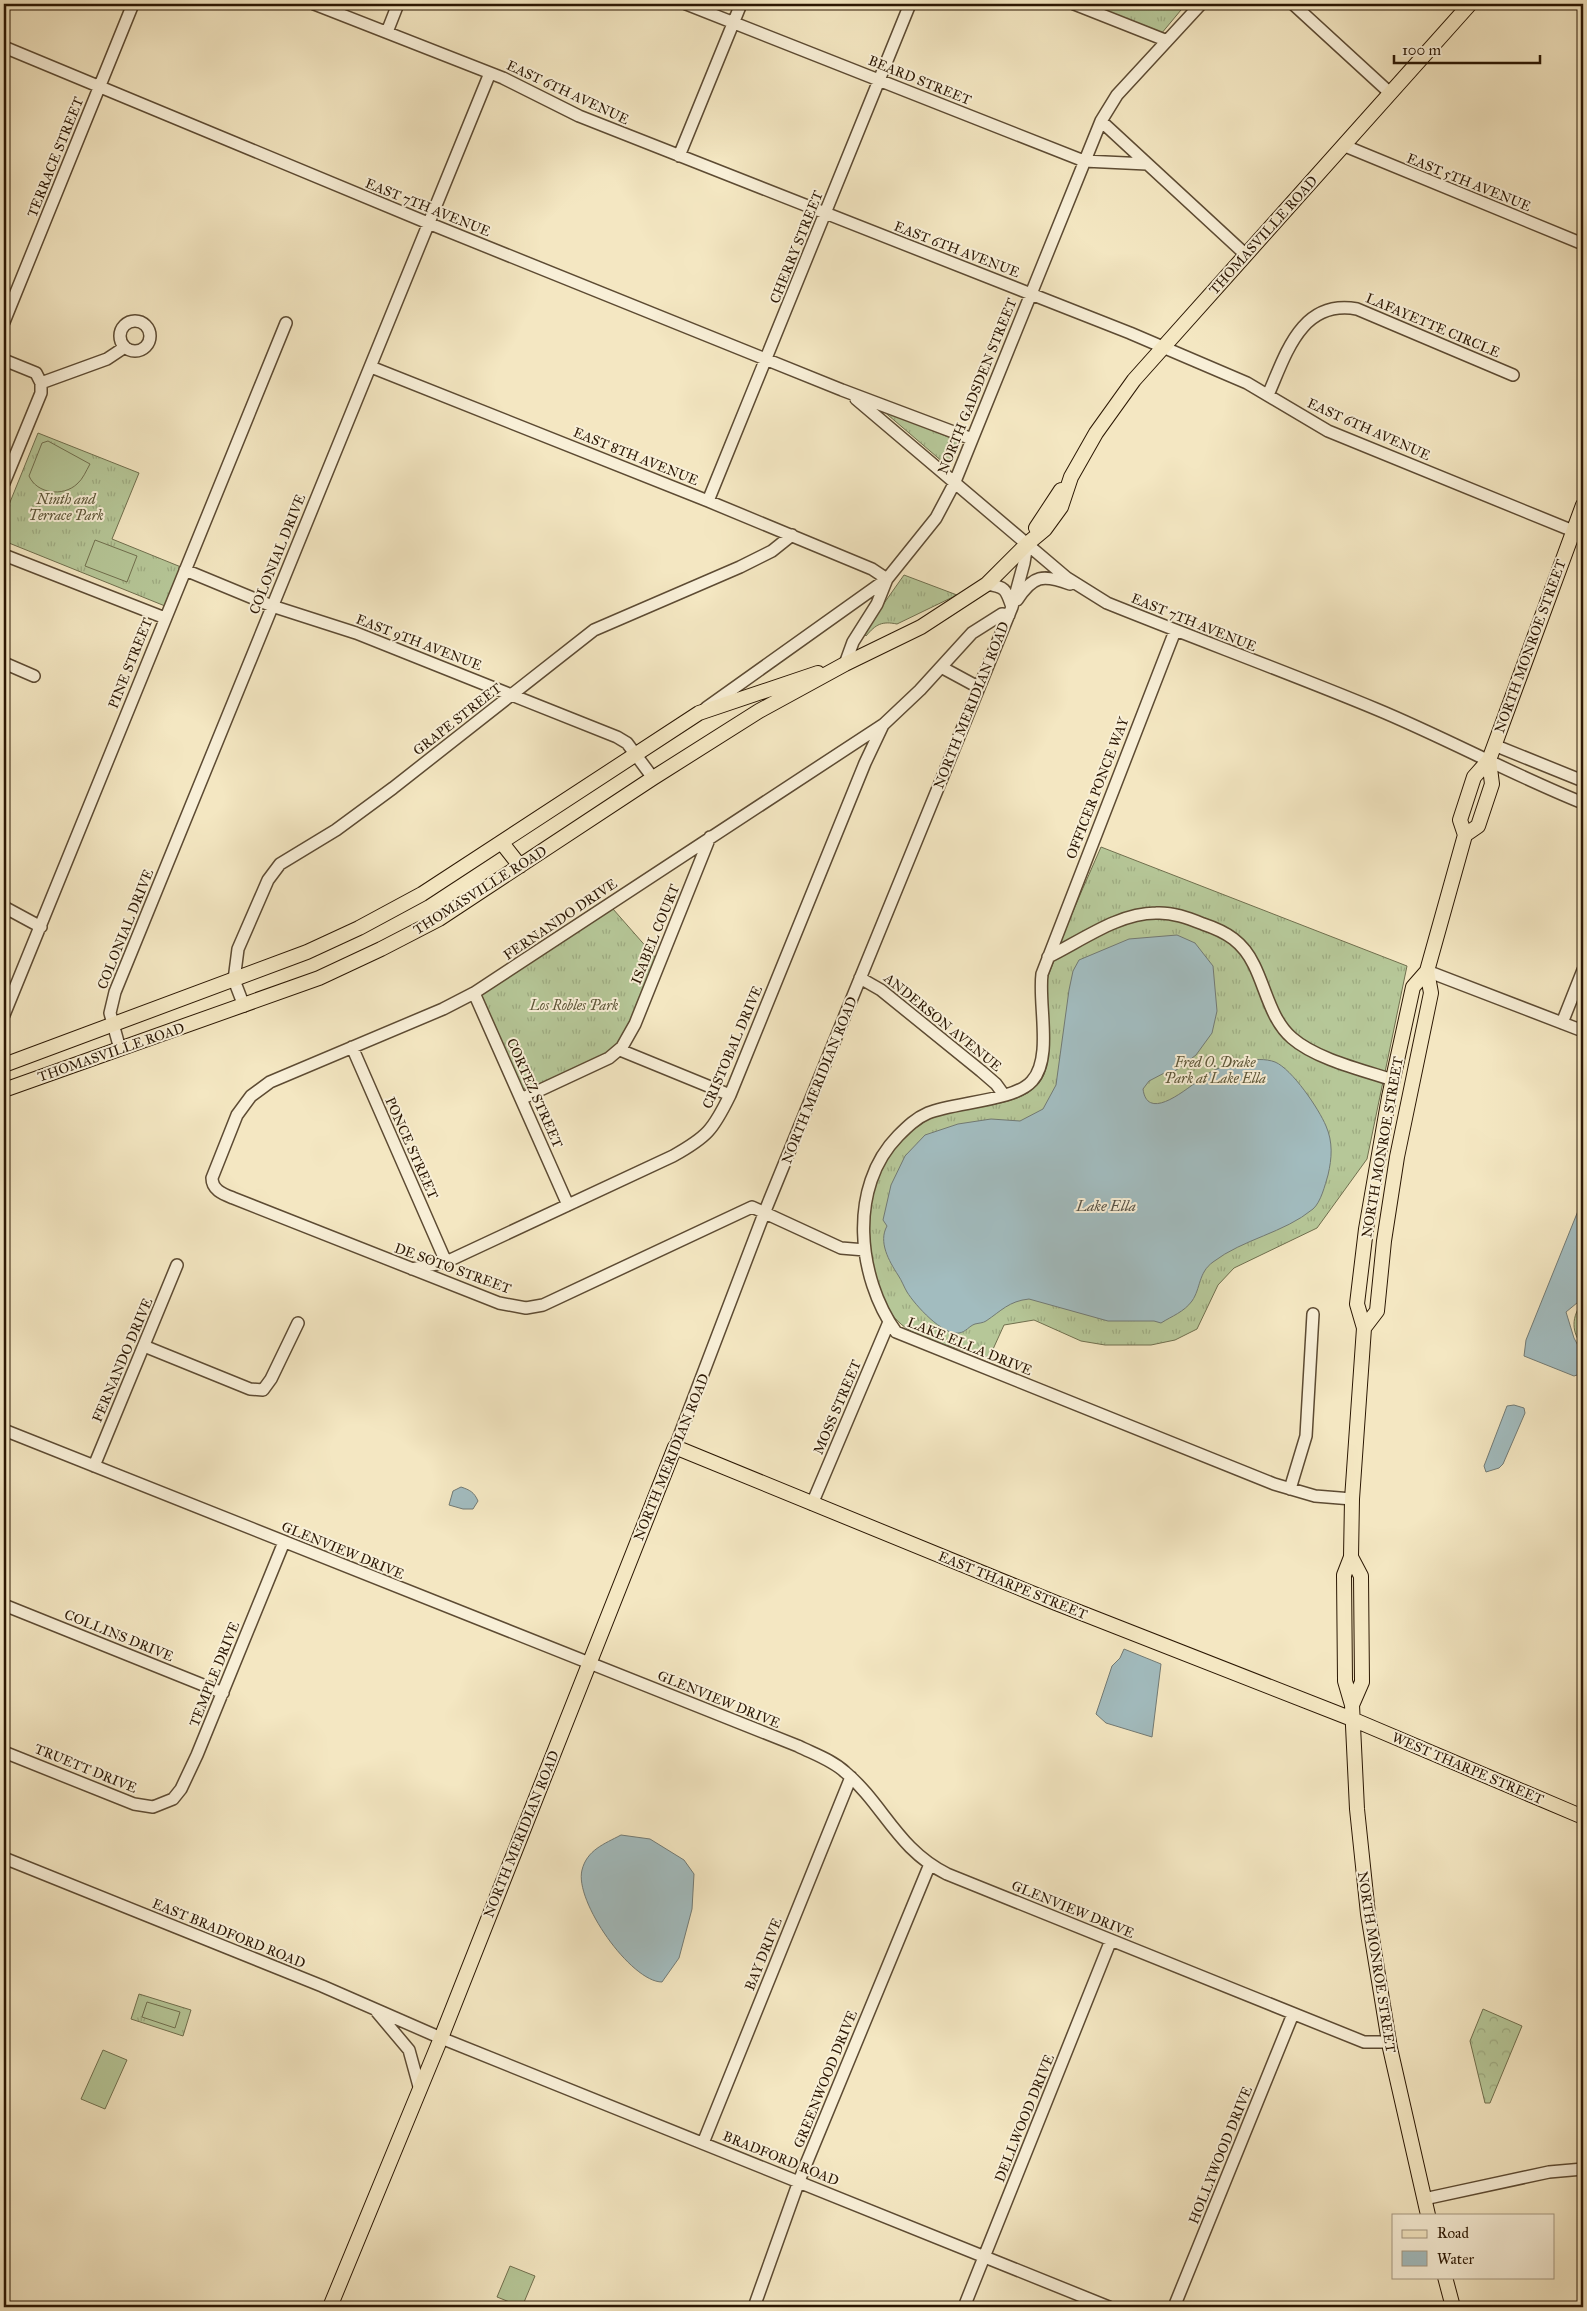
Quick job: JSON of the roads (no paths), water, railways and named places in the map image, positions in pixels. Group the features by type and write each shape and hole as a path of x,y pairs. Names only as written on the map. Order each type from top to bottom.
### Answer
{"main road":[{"name":"THOMASVILLE ROAD","path":"4,1090 244,1006 319,978 382,949 439,919 653,778 759,711 845,664 921,627 987,584 1027,544 1057,495 1071,478 1117,402 1245,254 1345,146 1470,4"},
{"name":"NORTH MONROE STREET","path":"1428,2214 1389,2042 1360,1854 1352,1705 1362,1682 1361,1576 1351,1557 1352,1499 1364,1328 1357,1304 1366,1229 1393,1080 1413,987 1427,971 1465,835 1460,820 1474,777 1488,760 1578,532 1583,505"},
{"name":"THOMASVILLE ROAD","path":"4,1065 307,952 359,928 422,894 699,713 845,664"},
{"name":"NORTH MONROE STREET","path":"1465,835 1478,826 1492,784 1488,760"},
{"path":"502,843 520,866"},
{"name":"NORTH MONROE STREET","path":"1364,1328 1377,1311 1384,1241 1410,1087 1431,993 1427,971"},
{"path":"1393,1080 1410,1087"},
{"name":"EAST THARPE STREET","path":"675,1447 1115,1627 1352,1719"},
{"name":"NORTH MERIDIAN ROAD","path":"330,2307 441,2038 675,1447"},
{"name":"WEST THARPE STREET","path":"1352,1719 1583,1817"},
{"path":"1445,2278 1453,2307"}],"street":[{"name":"TERRACE STREET","path":"4,322 133,4"},
{"name":"EAST 6TH AVENUE","path":"314,4 490,73 579,116 1163,347 1268,395 1300,416 1336,434 1578,532"},
{"path":"387,32 398,4"},
{"name":"BEARD STREET","path":"686,4 1084,161 1147,164"},
{"path":"679,156 741,4"},
{"name":"CHERRY STREET","path":"708,500 910,4"},
{"path":"1074,4 1165,40"},
{"name":"NORTH GADSDEN STREET","path":"699,713 887,580 936,518 954,484 1101,121 1117,95 1165,40 1201,4"},
{"path":"1293,4 1390,94"},
{"name":"EAST 7TH AVENUE","path":"4,47 428,223 842,390 972,439"},
{"name":"COLONIAL DRIVE","path":"120,1049 110,1012 115,992 490,73"},
{"path":"1101,121 1245,254"},
{"name":"EAST 5TH AVENUE","path":"1345,146 1583,244"},
{"name":"LAFAYETTE CIRCLE","path":"1268,395 1293,338 1305,323 1326,311 1348,307 1357,309 1513,375"},
{"name":"PINE STREET","path":"4,1016 164,618 286,323"},
{"path":"41,383 107,359 125,347"},
{"path":"4,360 36,373 41,383 40,393 4,482"},
{"name":"EAST 8TH AVENUE","path":"371,367 848,557 872,569 887,580"},
{"name":"EAST 7TH AVENUE","path":"842,390 858,401 954,484 1080,588 1107,603 1175,631 1375,708 1583,803"},
{"name":"GRAPE STREET","path":"244,1006 234,980 238,949 268,880 280,864 336,830 594,630 772,552 792,535"},
{"name":"NORTH MERIDIAN ROAD","path":"675,1447 765,1211 1010,611 1024,563 1027,544"},
{"path":"4,555 164,618"},
{"name":"EAST 9TH AVENUE","path":"185,570 272,606 356,633 617,737 627,743 636,753 653,778"},
{"name":"NORTH MERIDIAN ROAD","path":"1010,611 1025,588 1036,578 1051,577 1080,588"},
{"path":"845,664 853,642 876,604 887,580"},
{"path":"987,584 1000,586 1006,590 1010,611"},
{"name":"FERNANDO DRIVE","path":"213,1186 212,1178 216,1164 237,1115 251,1096 262,1087 287,1074 443,1009 474,993 884,724 920,690 972,633 1010,611"},
{"name":"OFFICER PONCE WAY","path":"1048,957 1175,631"},
{"path":"4,663 34,676"},
{"path":"940,667 978,687"},
{"name":"CRISTOBAL DRIVE","path":"412,1269 446,1262 568,1205 692,1145 716,1124 730,1095 865,763 884,724"},
{"path":"1494,745 1583,781"},
{"path":"1554,791 1561,773"},
{"name":"ISABEL COURT","path":"521,1099 609,1058 620,1050 635,1024 710,837"},
{"path":"4,907 41,927"},
{"path":"1048,957 1111,925 1142,914 1168,914 1219,929 1229,933 1243,947 1254,965 1276,1017 1291,1037 1312,1051 1393,1080"},
{"name":"LAKE ELLA DRIVE","path":"1048,957 1040,987 1042,1062 1039,1072 1026,1087 1004,1095 947,1107 927,1114 905,1128 888,1146 874,1168 869,1184 864,1228 865,1250 876,1298 889,1322 896,1332 914,1341 1274,1484 1315,1496 1352,1499"},
{"path":"1562,1023 1583,970"},
{"path":"1427,971 1583,1031"},
{"name":"ANDERSON AVENUE","path":"860,978 880,990 996,1084 1004,1095"},
{"name":"CORTEZ STREET","path":"474,993 568,1205"},
{"name":"PONCE STREET","path":"352,1046 446,1262"},
{"path":"620,1050 730,1095"},
{"name":"DE SOTO STREET","path":"213,1186 233,1198 499,1303 530,1307 543,1304 752,1207 765,1211"},
{"path":"765,1211 841,1248 865,1250"},
{"name":"FERNANDO DRIVE","path":"94,1466 177,1265"},
{"path":"1290,1489 1306,1436 1313,1314"},
{"name":"MOSS STREET","path":"812,1504 889,1322"},
{"path":"144,1346 250,1389 263,1390 271,1379 298,1323"},
{"name":"GLENVIEW DRIVE","path":"4,1430 798,1746 829,1760 851,1777 896,1833 930,1864 947,1874 1364,2042 1389,2042"},
{"name":"TEMPLE DRIVE","path":"158,1806 173,1799 181,1789 223,1693 284,1542"},
{"name":"COLLINS DRIVE","path":"4,1605 223,1693"},
{"name":"TRUETT DRIVE","path":"4,1752 134,1804 158,1806"},
{"name":"BAY DRIVE","path":"703,2143 851,1777"},
{"name":"EAST BRADFORD ROAD","path":"4,1858 441,2038"},
{"name":"GREENWOOD DRIVE","path":"754,2307 800,2181 930,1864"},
{"name":"DELLWOOD DRIVE","path":"964,2307 1111,1940"},
{"path":"374,2009 409,2050 420,2090"},
{"name":"HOLLYWOOD DRIVE","path":"1174,2307 1293,2014"},
{"name":"BRADFORD ROAD","path":"441,2038 1109,2307"},
{"path":"1424,2199 1549,2172 1583,2169"}],"water":[{"name":"Lake Ella","path":"1177,935 1195,943 1213,966 1217,1011 1212,1033 1196,1055 1175,1071 1168,1071 1149,1081 1143,1089 1147,1100 1154,1104 1173,1098 1209,1073 1223,1066 1250,1060 1268,1060 1282,1066 1304,1090 1328,1132 1331,1144 1330,1162 1326,1184 1318,1202 1313,1209 1302,1217 1237,1247 1213,1262 1202,1276 1195,1296 1189,1305 1161,1323 1154,1321 1108,1321 1029,1299 1011,1304 986,1321 973,1325 959,1333 945,1330 930,1318 911,1298 891,1264 884,1245 887,1226 883,1220 891,1185 905,1156 925,1135 958,1124 991,1119 1020,1121 1043,1109 1056,1085 1069,990 1073,971 1079,960 1129,939"},
{"path":"1582,1201 1583,1298 1566,1312 1574,1338 1583,1355 1583,1373 1574,1376 1524,1356 1526,1340"},
{"path":"1514,1405 1524,1408 1525,1413 1503,1464 1499,1468 1486,1472 1484,1466 1507,1406"},
{"path":"461,1487 475,1495 478,1501 473,1509 463,1509 449,1505 453,1491"},
{"path":"1124,1649 1161,1664 1152,1737 1106,1723 1096,1714 1112,1666 1120,1658"},
{"path":"621,1835 650,1839 684,1860 694,1874 692,1909 679,1958 662,1982 649,1978 635,1969 607,1938 587,1901 582,1884 582,1870 588,1857 597,1848"}],"park label":[{"name":"Ninth and Terrace Park","path":"66,508"},
{"name":"Los Robles Park","path":"574,1005"},
{"name":"Fred O. Drake Park at Lake Ella","path":"1215,1070"}]}
